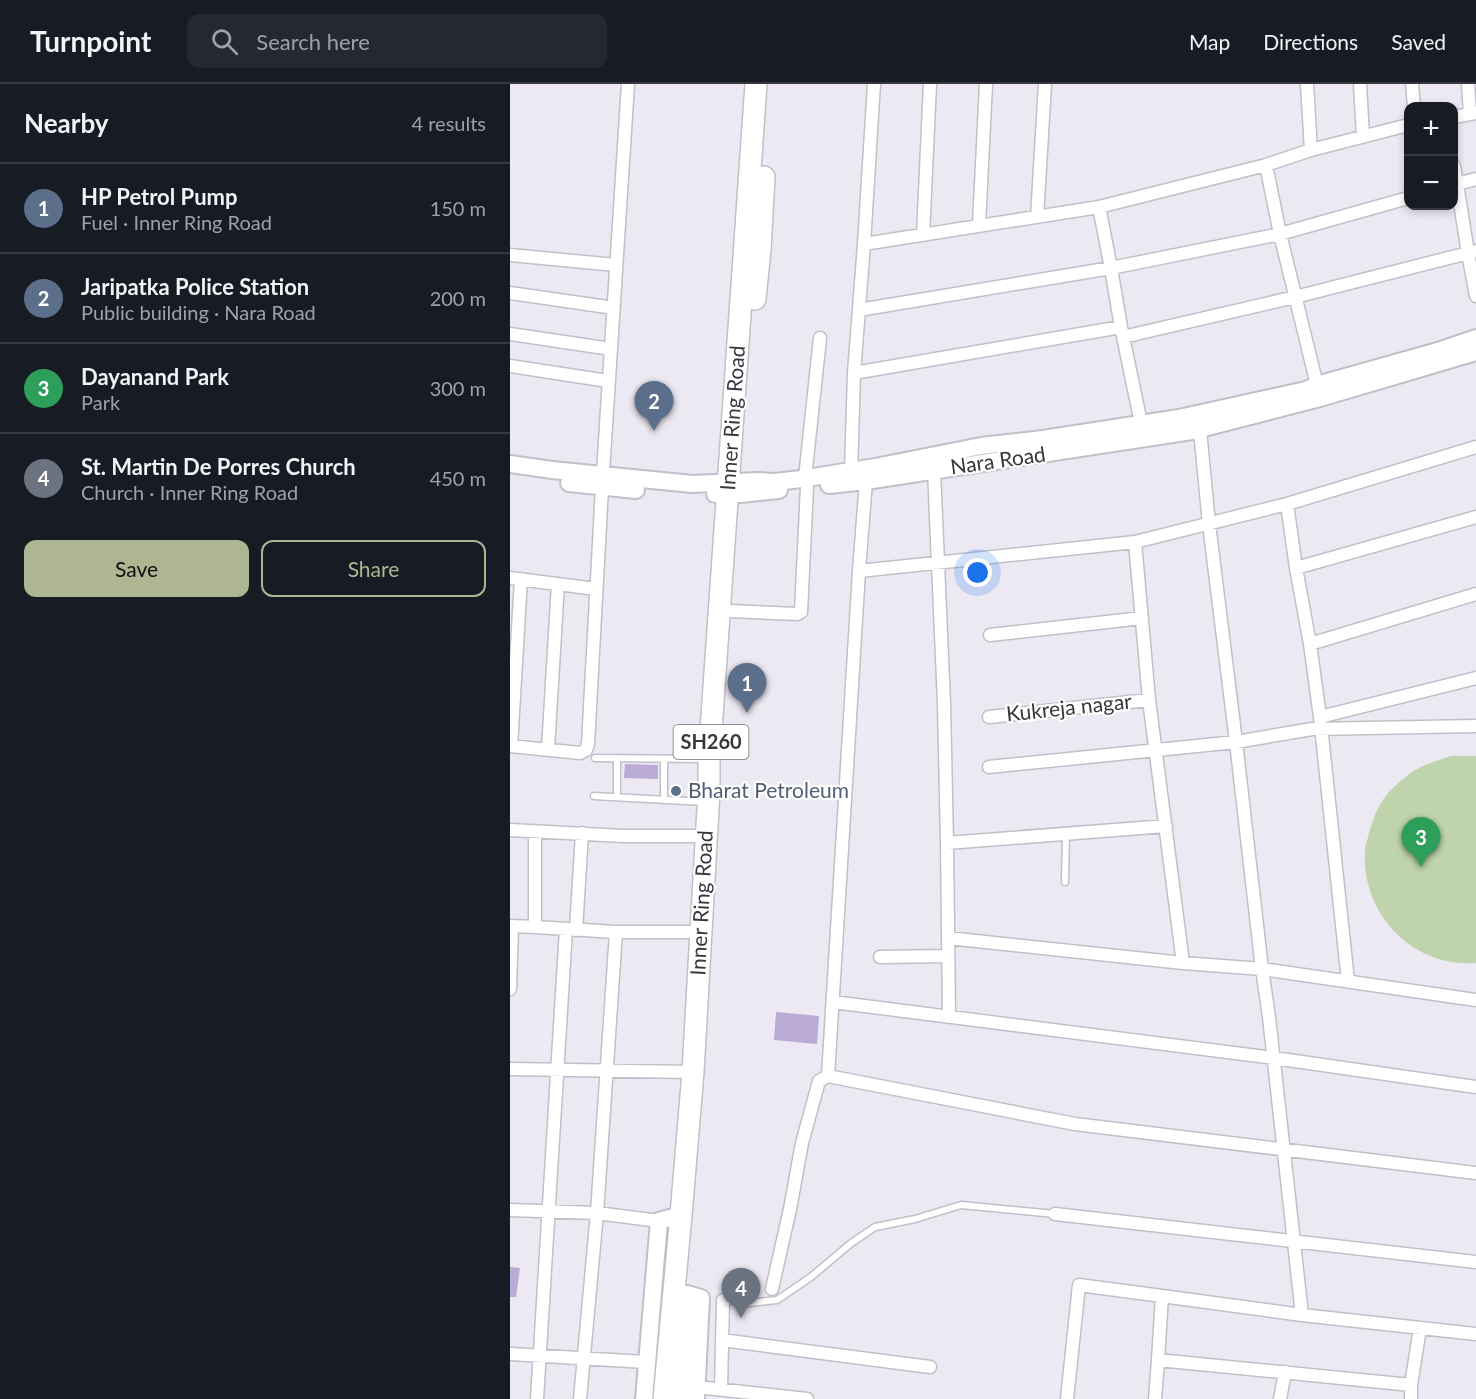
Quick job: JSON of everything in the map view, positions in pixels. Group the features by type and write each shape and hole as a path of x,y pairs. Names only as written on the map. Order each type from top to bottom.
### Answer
{"highway":[{"name":"Inner Ring Road","path":"691,1395 709,1005 710,933 720,735 730,611 734,488 756,84"},
{"name":"Inner Ring Road","path":"664,1399 693,1072 709,759 759,250 769,84"}],"main road":[{"name":"Nara Road","path":"806,483 851,471 981,446 1179,418 1306,390 1476,338"},
{"name":"Nara Road","path":"510,476 602,482 705,495 775,482 866,481 1200,430 1320,398 1476,352"},
{"name":"Nara Road","path":"510,464 602,482"},
{"path":"644,1399 659,1221 681,1215"}],"street":[{"path":"596,589 516,579 511,746 580,753 586,750 588,744 608,381 628,84"},
{"path":"851,471 854,373 874,84"},
{"path":"923,235 930,84"},
{"path":"979,225 987,84"},
{"path":"1038,217 1045,84"},
{"path":"1307,84 1311,150"},
{"path":"1360,84 1363,136"},
{"path":"1412,84 1414,102"},
{"path":"1458,116 1473,113 1468,84"},
{"path":"864,244 1099,207 1266,165 1311,150 1404,126"},
{"path":"1266,165 1280,234 1317,385"},
{"path":"1458,183 1476,179"},
{"path":"1458,196 1472,252 1476,296"},
{"path":"859,310 1111,268 1280,234 1404,199"},
{"path":"1099,207 1141,423"},
{"path":"854,373 1122,332 1295,297 1472,252"},
{"path":"510,255 616,265"},
{"path":"510,293 614,308"},
{"path":"510,334 611,349"},
{"path":"730,611 797,614 801,612 806,483 820,338"},
{"path":"510,366 608,381"},
{"path":"1200,430 1209,525 1274,1058 1302,1315"},
{"path":"859,571 1135,542 1287,504 1476,447"},
{"path":"934,470 944,704 949,1017"},
{"path":"828,1076 866,481"},
{"path":"1287,504 1310,644 1348,981"},
{"path":"1296,568 1476,517"},
{"path":"1135,542 1149,700 1183,963"},
{"path":"548,749 558,584"},
{"path":"1310,644 1476,594"},
{"path":"990,635 1142,618"},
{"path":"989,767 1236,742 1312,729 1320,723 1476,678"},
{"name":"Kukreja nagar","path":"989,717 1149,700"},
{"path":"1320,723 1476,726"},
{"path":"947,843 1166,826"},
{"path":"510,830 623,836 706,836"},
{"path":"535,831 536,927"},
{"path":"537,1399 556,1069 582,833"},
{"path":"510,989 511,926 616,932 701,932"},
{"path":"580,1399 597,1213 616,932"},
{"path":"948,938 1262,969 1476,1000"},
{"path":"880,957 948,956"},
{"path":"833,1002 1274,1058 1476,1087"},
{"path":"510,1069 693,1072"},
{"path":"772,1289 810,1109 819,1081 828,1076 1075,1124 1476,1173"},
{"path":"510,1210 597,1213 659,1221"},
{"path":"1055,1214 1476,1262"},
{"path":"1067,1399 1078,1285 1302,1315 1476,1334"},
{"path":"694,1296 726,1301 721,1389"},
{"path":"1155,1399 1162,1296"},
{"path":"1411,1399 1420,1328"},
{"path":"722,1340 930,1367"},
{"path":"510,1354 646,1362"},
{"path":"1158,1360 1411,1385"},
{"path":"1280,1399 1285,1372"},
{"path":"691,1395 721,1389 807,1399"}],"lane":[{"path":"595,758 709,759"},
{"path":"617,759 617,797"},
{"path":"664,759 664,800"},
{"path":"594,796 708,802"},
{"path":"1065,882 1066,834"},
{"path":"726,1301 749,1304 777,1300 811,1277 850,1244 875,1227 915,1219 961,1205 1055,1214"}],"green space":[{"path":"1451,756 1476,756 1476,963 1453,962 1432,956 1412,946 1395,932 1382,915 1372,896 1366,874 1366,844 1375,815 1384,798 1414,771"}],"building":[{"path":"625,764 658,765 658,779 624,778"},
{"path":"776,1012 819,1016 817,1044 774,1040"},
{"path":"510,1267 520,1268 516,1297 510,1297"}],"place":[{"name":"Jaripatka Police Station","path":"654,431"},
{"name":"HP Petrol Pump","path":"747,713"},
{"name":"Bharat Petroleum","path":"676,791"},
{"name":"Dayanand Park","path":"1421,867"},
{"name":"St. Martin De Porres Church","path":"741,1318"}]}
